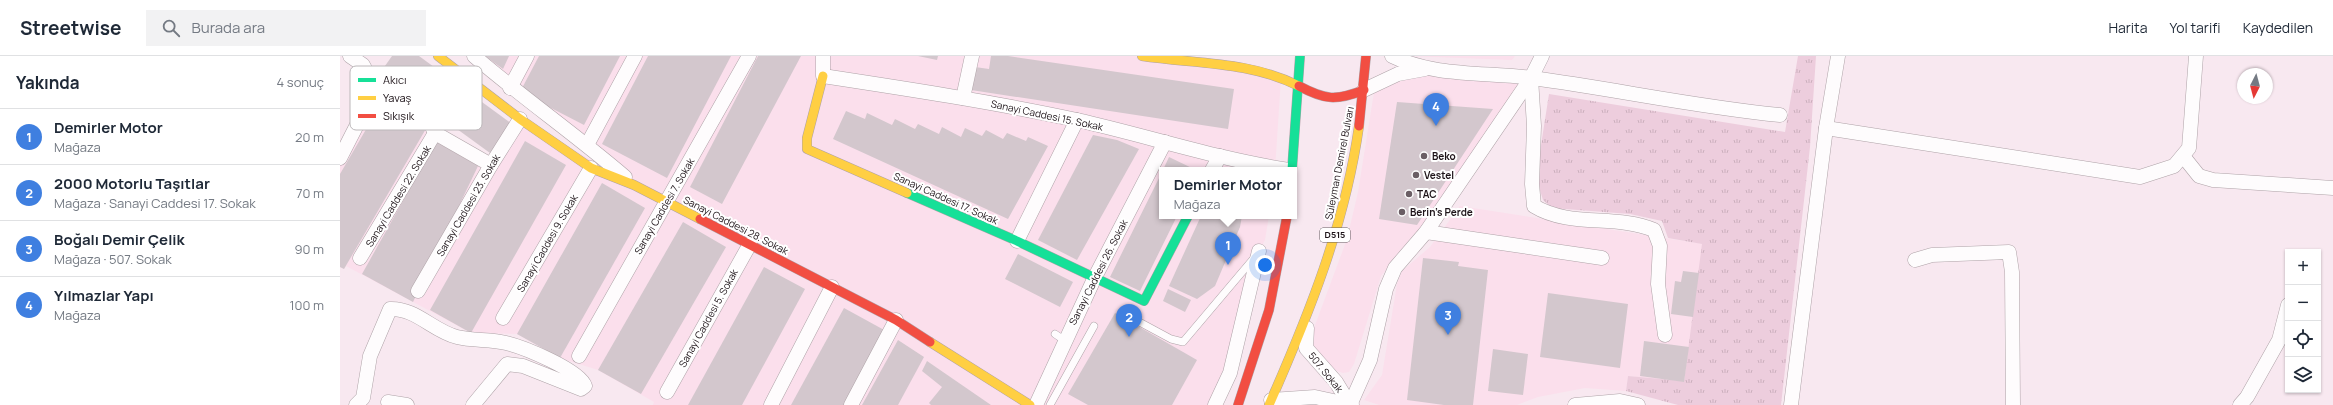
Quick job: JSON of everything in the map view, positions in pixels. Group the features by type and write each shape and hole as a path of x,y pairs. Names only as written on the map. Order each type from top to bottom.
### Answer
{"main road":[{"name":"Sanayi Caddesi 28. Sokak","path":"438,56 451,66"},
{"path":"1142,56 1169,61 1229,61 1290,81 1298,86 1332,100 1349,97 1364,90"},
{"path":"1291,167 1300,56"},
{"name":"Süleyman Demirel Bulvarı","path":"1270,402 1307,315 1339,223 1359,127 1364,90 1366,56"},
{"name":"Sanayi Caddesi 17. Sokak","path":"823,76 807,138 807,149 1017,241 1144,301 1186,219"},
{"name":"Sanayi Caddesi 28. Sokak","path":"482,90 520,119 590,168 634,185 896,320 1030,405"},
{"path":"1238,405 1269,310 1286,219"}],"street":[{"path":"350,56 364,66"},
{"path":"474,56 510,88 587,145 634,185"},
{"path":"510,88 527,56"},
{"path":"587,145 635,56"},
{"name":"Sanayi Caddesi 7. Sokak","path":"578,356 749,56"},
{"path":"823,56 823,76"},
{"path":"963,98 972,56"},
{"path":"1392,56 1404,62 1430,68 1531,78 1698,105 1780,115"},
{"path":"1351,405 1370,360 1386,289 1395,268 1426,232 1531,78 1542,56"},
{"path":"1791,405 1826,128 1838,56"},
{"path":"1826,128 2140,177 2174,166 2189,148 2196,56"},
{"path":"1364,90 1398,74 1430,68"},
{"name":"Sanayi Caddesi 15. Sokak","path":"823,76 963,98 1077,120 1220,156 1276,167"},
{"path":"1531,78 1534,126 1532,184 1534,206 1545,213 1571,218 1639,224 1654,230 1660,246 1658,284 1665,336"},
{"name":"Sanayi Caddesi 23. Sokak","path":"418,291 491,165 520,119"},
{"path":"1017,241 1077,120"},
{"path":"340,158 354,130"},
{"path":"434,130 435,133 491,165"},
{"name":"Sanayi Caddesi 22. Sokak","path":"360,258 435,133"},
{"name":"Sanayi Caddesi 26. Sokak","path":"1036,405 1060,337 1095,277 1166,142"},
{"path":"1214,167 1220,156"},
{"path":"2183,156 2199,176 2213,180 2333,188"},
{"name":"Sanayi Caddesi 9. Sokak","path":"503,318 590,168"},
{"path":"1426,232 1602,258"},
{"name":"Sanayi Caddesi 5. Sokak","path":"667,392 750,244"},
{"path":"1215,405 1230,373 1259,252"},
{"path":"1915,260 1932,255 2009,252 2012,272 2013,405"},
{"path":"771,405 832,287"},
{"path":"356,405 363,398 370,356 390,309 402,309 456,337 506,343 538,355 570,372 584,382 585,386 582,389 577,388 523,366 507,364 473,405"},
{"name":"507. Sokak","path":"1307,315 1306,348 1336,382 1351,405"},
{"path":"2240,405 2247,397 2279,340 2285,317"},
{"path":"851,405 896,320"},
{"name":"507. Sokak","path":"1270,402 1315,397 1351,405"},
{"path":"1575,405 1620,401 1638,405"},
{"path":"388,402 407,405"}],"lane":[{"path":"1132,318 1171,338 1183,342 1259,252"},
{"path":"1050,405 1094,326"}],"shaded area":[{"path":"474,56 1142,56 1281,78 1275,167 1159,167 1159,219 1268,219 1265,240 1259,251 1215,405 653,405 654,402 598,370 560,358 517,334 471,333 346,266 344,269 340,267 340,158 353,130 434,130 435,133 490,165 520,119 633,184"},
{"path":"1409,56 1515,56 1512,60"},
{"path":"1430,68 1531,78 1426,232 1414,234 1381,276 1354,364 1349,372 1343,373 1332,369 1315,349 1311,336 1347,239 1358,192 1375,86"},
{"path":"1460,206 1703,244 1684,382 1628,376 1626,391 1585,388 1538,397 1517,405 1379,405 1364,400 1382,375 1397,284 1402,271 1430,247"}],"green space":[{"path":"1798,56 1816,56 1810,147 1781,405 1678,405 1626,391 1628,376 1684,381 1702,244 1668,238 1662,221 1630,214 1552,208 1543,200 1536,177 1549,94 1785,132"}],"building":[{"path":"392,56 419,56 433,66 385,66"},
{"path":"485,56 509,56 503,69"},
{"path":"539,56 620,56 584,125 520,92"},
{"path":"648,56 731,56 667,178 602,144"},
{"path":"758,56 801,56 722,204 690,187"},
{"path":"918,56 938,56 937,60"},
{"path":"991,56 1008,56 1234,89 1228,129 971,90 975,67 989,69"},
{"path":"482,102 512,124 490,153 458,130 482,130"},
{"path":"1397,102 1493,109 1417,225 1379,219"},
{"path":"846,111 865,119 867,113 892,125 895,119 915,129 918,124 939,134 942,127 961,137 965,128 982,136 986,130 1003,139 1007,133 1026,141 1028,137 1048,146 1008,219 833,139"},
{"path":"366,130 425,130 344,269 340,267 340,174"},
{"path":"1093,135 1117,140 1139,149 1077,260 1038,240"},
{"path":"525,141 566,165 471,333 430,310"},
{"path":"436,142 478,166 413,302 362,274"},
{"path":"1169,157 1190,167 1164,167"},
{"path":"1159,178 1159,219 1176,219 1140,291 1110,277"},
{"path":"602,183 645,208 560,358 517,334"},
{"path":"1200,219 1241,219 1240,227 1215,286 1197,299 1169,286"},
{"path":"683,222 726,247 641,394 598,370"},
{"path":"1018,254 1073,282 1060,307 1005,279"},
{"path":"1423,258 1459,262 1458,266 1488,270 1473,405 1444,405 1407,400"},
{"path":"764,267 805,289 742,405 688,405"},
{"path":"1683,271 1699,273 1693,317 1671,314 1675,281 1681,282"},
{"path":"1168,289 1191,300 1185,312 1163,301"},
{"path":"1548,293 1628,304 1620,368 1540,357"},
{"path":"844,308 886,331 846,405 791,405"},
{"path":"1115,313 1197,360 1172,405 1088,405 1068,394"},
{"path":"898,340 924,357 898,405 862,405"},
{"path":"1644,341 1689,347 1684,382 1640,376"},
{"path":"1493,349 1528,354 1523,395 1488,391"},
{"path":"927,361 991,405 931,405 929,403 942,387 922,371"}],"traffic: fast":[{"path":"1292,167 1300,56"},
{"path":"907,193 1017,241 1144,301 1186,219"}],"traffic: slow":[{"path":"438,56 451,66"},
{"path":"1142,56 1242,68 1261,72 1299,86"},
{"path":"823,76 807,138 807,149 907,193"},
{"path":"482,90 520,119 591,168 634,185 700,219"},
{"path":"1269,405 1298,337 1335,234 1345,199 1359,126"},
{"path":"930,342 1030,405"}],"traffic: jam":[{"path":"1359,126 1366,56"},
{"path":"1299,86 1316,94 1331,97 1346,96 1364,90"},
{"path":"700,219 896,320 930,342"},
{"path":"1238,405 1269,310 1286,219"}],"place":[{"name":"Yılmazlar Yapı","path":"1436,126"},
{"name":"Beko","path":"1424,156"},
{"name":"Vestel","path":"1416,175"},
{"name":"TAC","path":"1409,194"},
{"name":"Berin's Perde","path":"1402,212"},
{"name":"Demirler Motor","path":"1228,265"},
{"name":"Boğalı Demir Çelik","path":"1448,335"},
{"name":"2000 Motorlu Taşıtlar","path":"1129,337"}]}
